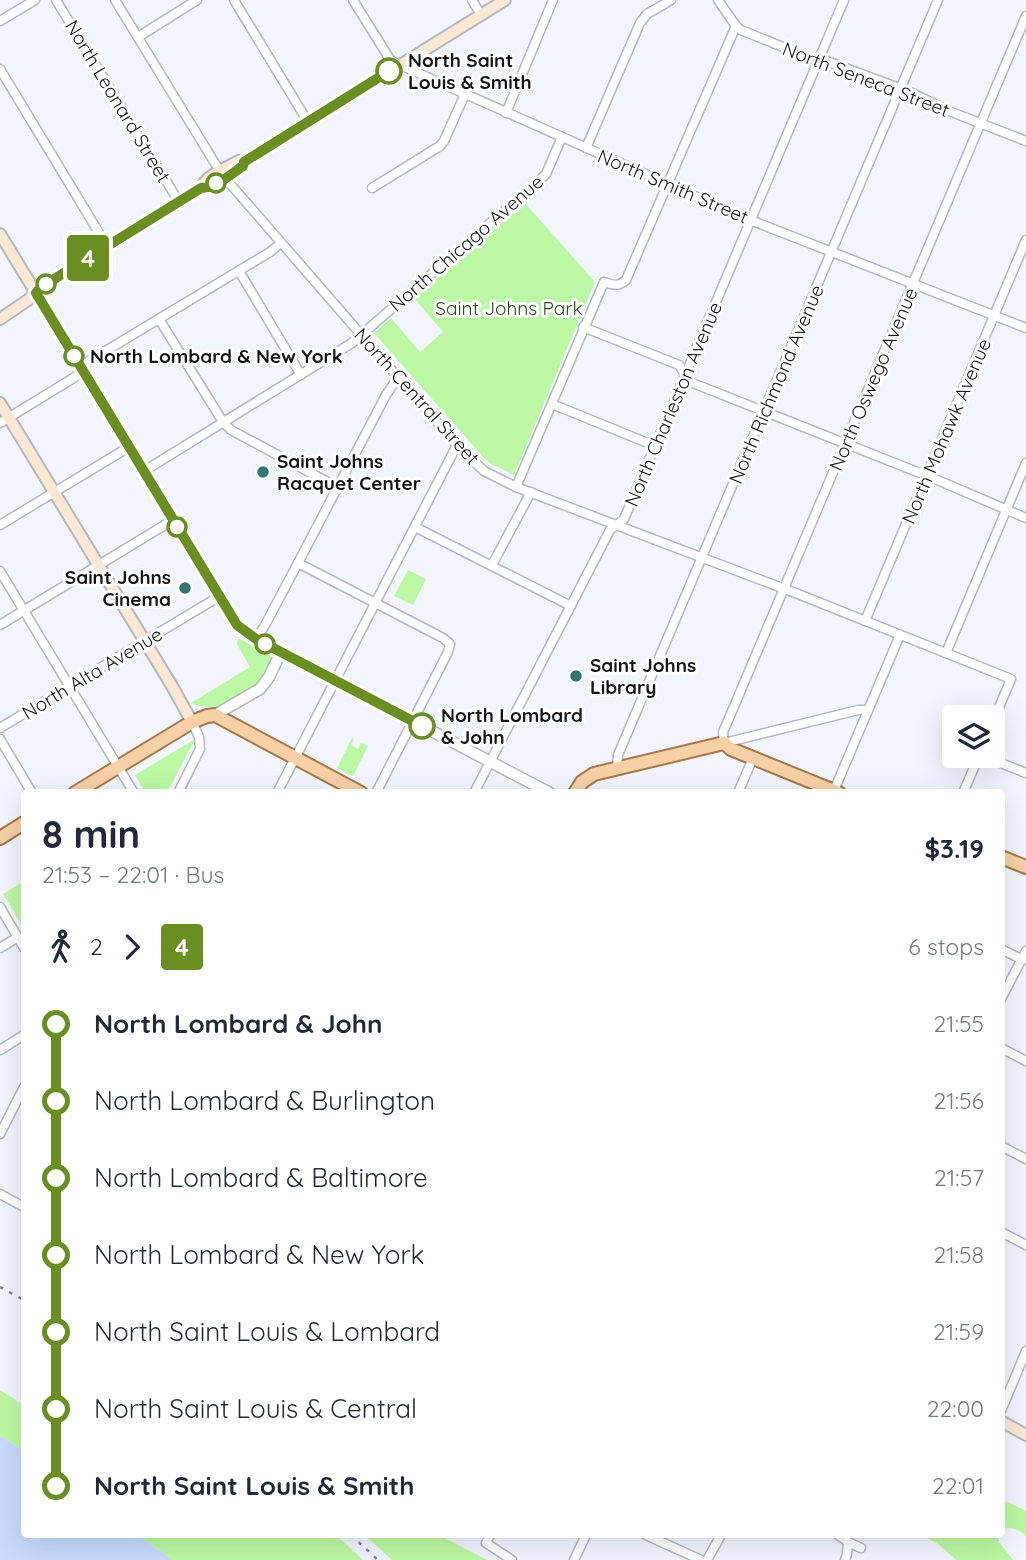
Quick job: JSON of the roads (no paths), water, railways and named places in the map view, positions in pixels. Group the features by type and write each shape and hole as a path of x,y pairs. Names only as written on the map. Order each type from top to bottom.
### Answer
{"main road":[{"path":"0,318 43,286 201,188 203,183 223,175 239,161 244,162 505,0"},
{"path":"0,234 36,293"},
{"path":"0,403 4,420 55,492 192,722"},
{"path":"82,789 192,722 215,715 353,789"},
{"path":"578,789 589,776 723,743 730,749 828,789"},
{"path":"0,838 21,825"},
{"path":"1005,859 1026,867"},
{"path":"1005,1423 1026,1434"}],"street":[{"path":"0,21 35,0"},
{"name":"North Leonard Street","path":"56,0 178,202"},
{"name":"North Central Street","path":"115,0 223,175 457,445 484,471 516,487 1011,679 1000,705"},
{"path":"138,37 197,0"},
{"path":"234,0 308,122"},
{"name":"North Smith Street","path":"353,0 391,61 751,220 1026,328"},
{"path":"472,0 481,15"},
{"path":"506,113 553,0"},
{"path":"586,148 640,23 647,14 671,0"},
{"path":"516,487 604,282 615,286 626,280 736,26 718,0"},
{"name":"North Charleston Avenue","path":"476,789 610,530 624,519 844,0"},
{"name":"North Richmond Avenue","path":"617,768 618,755 938,0"},
{"name":"North Oswego Avenue","path":"723,743 723,732 1026,16"},
{"name":"North Seneca Street","path":"736,26 810,58 827,61 901,89 1026,141"},
{"path":"0,69 107,246"},
{"path":"372,188 442,144 465,94"},
{"name":"North Chicago Avenue","path":"144,471 352,343 542,178 562,138"},
{"name":"North Mohawk Avenue","path":"865,621 1026,240"},
{"path":"4,420 75,377 89,361 281,243"},
{"path":"239,271 301,375"},
{"path":"36,293 237,625 256,639 542,789"},
{"path":"159,319 223,422 232,430 337,487"},
{"path":"583,327 679,365 690,382 1026,518"},
{"path":"256,639 299,563 386,395 399,376"},
{"path":"552,404 655,446"},
{"path":"279,789 457,445"},
{"path":"0,525 129,447"},
{"path":"946,653 1026,464"},
{"path":"492,565 531,492"},
{"path":"0,625 173,520"},
{"path":"415,527 571,606"},
{"path":"299,563 443,638 450,645 378,789"},
{"path":"0,571 132,789"},
{"name":"North Alta Avenue","path":"0,728 220,596"},
{"path":"836,789 900,635"},
{"path":"215,715 260,689 281,652"},
{"path":"723,743 858,710 868,710"},
{"path":"180,789 200,749 199,737 192,722"},
{"path":"0,739 31,789"},
{"path":"740,789 753,758"},
{"path":"1005,765 1026,773"},
{"path":"965,789 975,768"},
{"path":"0,907 21,942"},
{"path":"0,948 18,937"},
{"path":"1005,950 1025,957 1005,992"},
{"path":"0,1050 21,1037"},
{"path":"1005,1050 1026,1061"},
{"path":"0,1134 21,1094"},
{"path":"16,1105 21,1108"},
{"path":"1005,1148 1026,1159"},
{"path":"0,1194 21,1205"},
{"path":"1005,1234 1026,1245"},
{"path":"1005,1401 1026,1351"},
{"path":"574,1560 585,1538"},
{"path":"653,1538 701,1560"},
{"path":"707,1560 718,1538"},
{"path":"842,1538 861,1548"},
{"path":"488,1539 512,1560"},
{"path":"845,1560 848,1542"}],"water":[{"path":"0,1436 21,1449 21,1538 142,1538 172,1560 0,1560"}],"railway":[{"path":"0,1287 21,1298"},
{"path":"354,1538 378,1560"}],"place":[{"name":"North Saint Louis & Smith","path":"389,71"},
{"name":"North Lombard & New York","path":"74,356"},
{"name":"Saint Johns Racquet Center","path":"263,472"},
{"name":"Saint Johns Cinema","path":"185,588"},
{"name":"Saint Johns Library","path":"576,676"},
{"name":"North Lombard & John","path":"422,726"}],"park label":[{"name":"Saint Johns Park","path":"509,308"}]}
